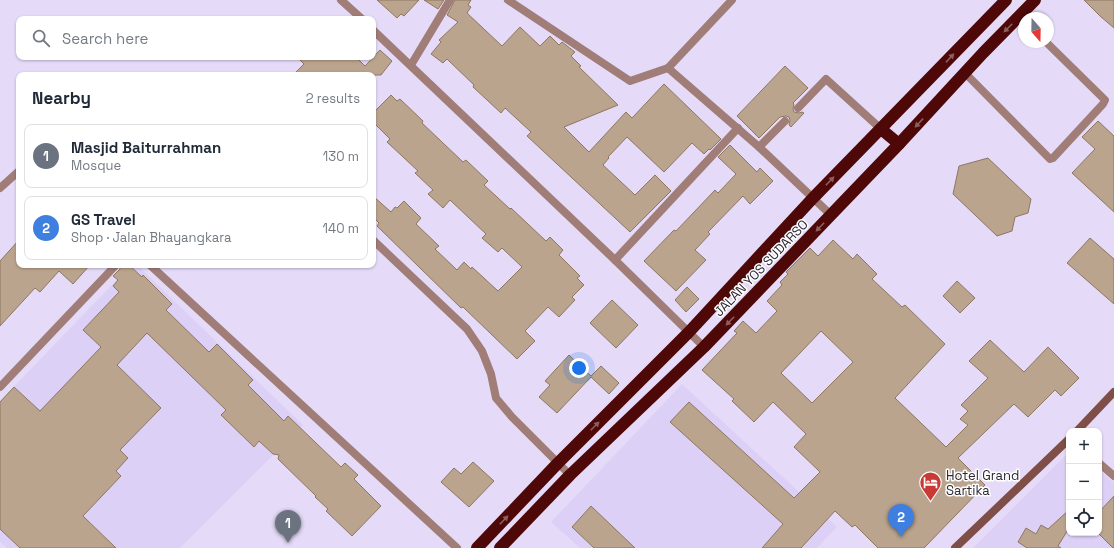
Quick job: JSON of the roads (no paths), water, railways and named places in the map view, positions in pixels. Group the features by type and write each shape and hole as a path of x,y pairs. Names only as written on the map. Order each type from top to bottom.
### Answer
{"highway":[{"name":"JALAN YOS SUDARSO","path":"1026,12 1035,0"},
{"name":"JALAN YOS SUDARSO","path":"478,548 558,463 689,332 813,198 1005,1"},
{"path":"1005,1 1018,14"},
{"name":"JALAN YOS SUDARSO","path":"500,548 570,475 704,347 899,144 983,53 1018,22"},
{"path":"967,39 983,53"},
{"path":"932,76 948,92"},
{"path":"880,129 899,144"}],"main road":[{"path":"1080,428 1114,392"},
{"path":"955,548 1066,442"}],"street":[{"path":"341,0 359,16"},
{"path":"411,65 450,0"},
{"path":"508,0 630,81 668,68 732,0"},
{"path":"376,33 616,260 704,347"},
{"path":"965,73 1050,159 1053,158 1105,100 1052,48"},
{"path":"668,68 738,128 831,215"},
{"path":"798,108 826,79 880,129"},
{"path":"759,147 785,121"},
{"path":"616,260 738,128"},
{"path":"0,188 16,174"},
{"path":"376,243 466,329 482,351 491,374 496,398 512,417 570,475"},
{"path":"0,387 113,268"},
{"path":"153,268 457,548"},
{"path":"1100,464 1114,476"}],"place":[{"name":"Hotel Grand Sartika","path":"930,502"},
{"name":"GS Travel","path":"901,537"},
{"name":"Masjid Baiturrahman","path":"288,543"}]}
